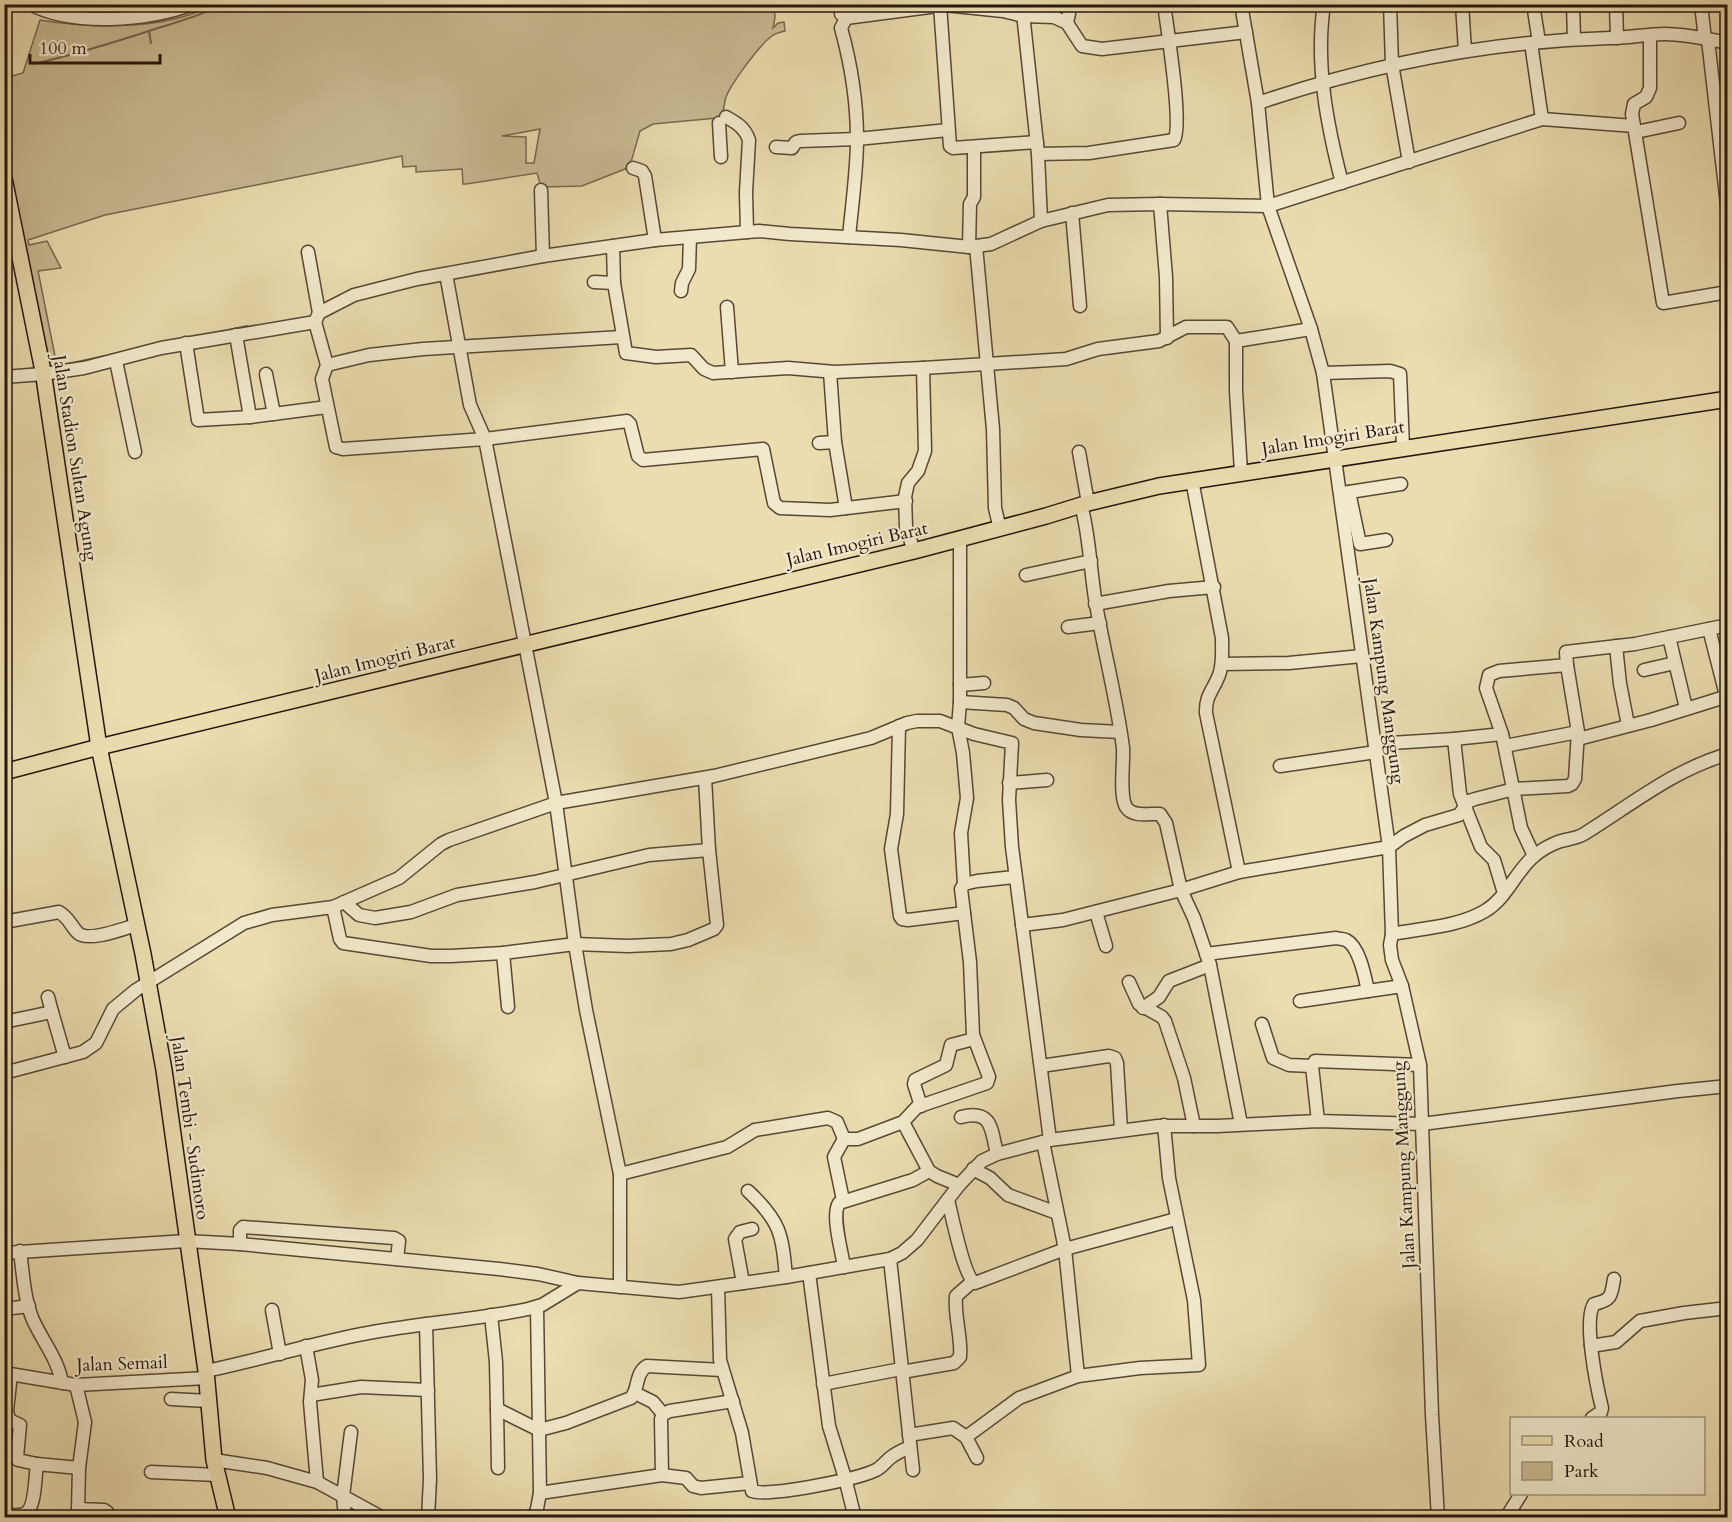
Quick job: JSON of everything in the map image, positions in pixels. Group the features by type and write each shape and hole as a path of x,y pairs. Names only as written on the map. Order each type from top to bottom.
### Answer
{"main road":[{"name":"Jalan Stadion Sultan Agung","path":"4,178 12,244 42,369 99,747"},
{"name":"Jalan Imogiri Barat","path":"4,772 523,638 960,539 999,525 1192,480 1728,399"},
{"name":"Jalan Tembi - Sudimoro","path":"99,747 149,983 164,1070 206,1375 216,1468 228,1518"}],"street":[{"path":"30,4 53,13 93,18 157,14 193,4"},
{"path":"842,4 841,14 846,18 940,5 1003,11 1023,10 1054,17 1066,23 1076,40 1082,46 1089,48 1118,48 1246,32"},
{"path":"1066,23 1071,4"},
{"path":"940,5 948,130 952,147 1037,148 1089,153 1174,140 1177,132 1164,4"},
{"name":"Jalan Kampung Manggung","path":"1241,4 1258,103 1268,206 1311,328 1323,373 1335,458 1344,493 1346,548 1389,848 1392,934 1390,945 1420,1065 1432,1415 1438,1518"},
{"path":"1324,4 1320,41 1323,81 1330,137 1341,183"},
{"path":"1390,4 1392,64 1408,162"},
{"path":"1461,4 1465,51"},
{"path":"1533,4 1542,119"},
{"path":"1573,4 1574,39"},
{"path":"1616,4 1617,38"},
{"path":"1701,4 1728,213"},
{"path":"1023,10 1037,148 1041,221"},
{"path":"846,18 841,28 849,55 855,99 857,139 849,237"},
{"path":"1258,103 1323,81 1392,64 1535,42 1665,34 1728,43"},
{"path":"1650,35 1650,88 1646,97 1634,104 1632,114 1663,303 1728,292"},
{"path":"4,377 42,369 116,361 317,317 354,295 446,274 543,256 656,240 747,232 972,247 991,244 1041,221 1108,205 1268,206 1542,119 1635,129 1679,123"},
{"path":"721,158 722,120 738,124 749,140 746,192 747,232"},
{"path":"776,147 792,148 796,142 800,141 857,139 948,130"},
{"path":"974,147 974,196 970,204 972,247 987,364 993,429 995,508 999,525"},
{"path":"633,168 642,171 645,176 656,240"},
{"path":"541,190 543,256"},
{"path":"1160,204 1166,277 1167,338"},
{"path":"1072,213 1080,306"},
{"path":"681,291 689,269 690,237"},
{"path":"613,246 614,283 626,353 656,357 691,355 709,372 788,368 830,372 1066,359 1092,350 1159,341 1186,327 1227,327 1236,341 1236,391 1241,472"},
{"path":"308,252 317,317 327,365 322,379 336,447 343,449 485,439 627,421 630,424 640,459 763,449 772,497 777,507 818,511 906,501"},
{"path":"446,274 470,405 485,439 556,803 586,1010 620,1174 620,1287"},
{"path":"594,282 614,283"},
{"path":"727,307 732,372"},
{"path":"1236,341 1311,328"},
{"path":"236,335 250,417"},
{"path":"327,365 390,352 622,337"},
{"path":"186,344 198,420 250,417 327,407"},
{"path":"116,361 135,452"},
{"path":"913,548 906,527 906,501 908,483 918,471 925,451 922,368"},
{"path":"1323,373 1390,371 1400,374 1403,447"},
{"path":"830,372 835,442 846,508"},
{"path":"266,374 274,414"},
{"path":"819,443 835,442"},
{"path":"1079,452 1095,604 1123,752 1125,803 1127,808 1136,814 1163,816 1168,829 1181,890 1194,918 1208,960 1241,1124"},
{"path":"1192,480 1222,638 1222,664 1219,676 1207,697 1206,713 1239,872"},
{"path":"1360,544 1344,493 1401,484"},
{"path":"844,1139 858,1139 903,1122 914,1109 988,1082 974,1039 970,962 961,893 964,884 961,833 967,806 967,785 958,727 960,539"},
{"path":"1346,548 1386,540"},
{"path":"1026,575 1091,561"},
{"path":"1095,604 1170,591 1214,587"},
{"path":"1068,627 1100,623"},
{"path":"1022,925 1063,920 1096,912 1239,872 1389,848 1404,836 1425,825 1459,815 1469,801 1514,789 1568,786 1575,779 1578,736 1566,652 1616,646 1728,625"},
{"path":"1280,766 1375,748 1454,739 1503,740 1578,736 1727,699 1709,629"},
{"path":"1669,637 1686,708"},
{"path":"1616,646 1628,725"},
{"path":"1222,664 1289,663 1362,656"},
{"path":"1644,670 1675,663"},
{"path":"1534,856 1521,828 1503,740 1486,688 1489,675 1499,671 1567,665"},
{"path":"960,684 984,683"},
{"path":"960,702 1007,705 1034,723 1081,730 1120,732"},
{"path":"4,1073 83,1052 96,1043 113,1009 136,990 250,920 338,904 399,878 445,842 556,803 705,778 871,738 899,726 924,720 940,721 974,734 1012,743 1009,783 1014,877 1041,1066 1046,1141 1065,1249 1078,1376"},
{"path":"899,726 897,814 891,849 900,916 902,919 909,920 964,913"},
{"path":"1454,739 1458,783 1465,807 1484,851 1494,860 1504,893"},
{"path":"1392,934 1466,920 1485,911 1495,904 1534,856 1555,843 1581,836 1693,765 1728,754"},
{"path":"338,904 340,939 345,944 431,956 503,953 575,944 628,946 671,944 688,940 714,929 717,923 709,850 705,778"},
{"path":"1009,783 1047,780"},
{"path":"338,904 359,915 375,918 411,912 457,895 535,882 649,855 709,850"},
{"path":"964,884 1014,877"},
{"path":"4,922 59,912 66,916 76,932 86,937 136,925"},
{"path":"1096,912 1106,946"},
{"path":"1143,1008 1163,993 1169,981 1208,960 1336,938 1347,940 1353,948 1362,965 1368,991"},
{"path":"503,953 508,1007"},
{"path":"1129,982 1136,999 1143,1008 1157,1014 1165,1021 1184,1078 1194,1126"},
{"path":"1300,1001 1402,986"},
{"path":"48,997 65,1057"},
{"path":"4,1022 52,1012"},
{"path":"1262,1024 1273,1058 1289,1065 1312,1066"},
{"path":"921,1106 914,1084 915,1080 946,1065 951,1045 974,1039"},
{"path":"1041,1066 1109,1056 1115,1058 1121,1130"},
{"path":"1318,1121 1313,1062 1420,1065"},
{"path":"4,1253 186,1241 240,1244 523,1272 578,1283 670,1292 786,1277 890,1259 918,1240 959,1185 982,1161 1046,1141 1164,1125 1318,1121 1422,1124 1678,1090 1728,1086"},
{"path":"961,1117 979,1115 986,1119 997,1155"},
{"path":"620,1174 727,1147 755,1130 805,1121 835,1119 844,1139"},
{"path":"903,1122 929,1171 959,1185"},
{"path":"966,1437 1019,1398 1078,1376 1140,1368 1198,1365 1192,1286 1176,1219 1164,1125"},
{"path":"843,1200 834,1157 844,1139"},
{"path":"973,1169 990,1178 1008,1195 1057,1213"},
{"path":"844,1267 836,1216 837,1206 843,1200 913,1180 929,1171"},
{"path":"748,1191 764,1206 778,1227 786,1277"},
{"path":"948,1200 962,1255 972,1282"},
{"path":"823,1384 954,1363 960,1357 961,1348 955,1310 956,1296 972,1282 980,1282 1065,1249 1176,1219"},
{"path":"240,1244 240,1228 245,1227 394,1238 399,1241 397,1259"},
{"path":"743,1283 735,1239 740,1232 752,1228"},
{"path":"20,1251 29,1306 34,1321 57,1362 62,1383"},
{"path":"890,1259 913,1470"},
{"path":"809,1273 832,1437 846,1478 855,1518"},
{"path":"1595,1417 1602,1408 1591,1346 1590,1313 1594,1305 1609,1299 1614,1279"},
{"path":"526,1518 536,1514 540,1493 537,1307 578,1283"},
{"path":"718,1287 719,1353 722,1371 745,1442 753,1491 808,1487 875,1470 910,1441 953,1428 966,1437 977,1458"},
{"path":"4,1309 29,1306"},
{"name":"Jalan Semail","path":"8,1374 76,1385 206,1375 306,1346 365,1334 537,1307"},
{"path":"1591,1346 1616,1342 1640,1321 1728,1308"},
{"path":"272,1310 280,1354"},
{"path":"491,1315 496,1362 498,1468"},
{"path":"426,1324 430,1479 428,1518"},
{"path":"306,1346 312,1380 317,1482"},
{"path":"497,1409 539,1430 557,1426 631,1398 635,1393 640,1371 647,1366 722,1371"},
{"path":"8,1374 6,1411 9,1420 20,1425 18,1460 79,1468"},
{"path":"76,1385 85,1422 79,1468 78,1509 104,1510 108,1518"},
{"path":"311,1395 361,1387 428,1390"},
{"path":"635,1393 653,1402 663,1414"},
{"path":"171,1399 208,1401"},
{"path":"662,1475 661,1419 663,1414 733,1401"},
{"path":"345,1518 344,1496 351,1432"},
{"path":"4,1515 26,1514 29,1511 32,1505 37,1464"},
{"path":"151,1472 267,1468 317,1482 383,1518"},
{"path":"540,1493 662,1475 686,1478 693,1486 701,1488 750,1483"},
{"path":"1506,1518 1520,1495"}],"green space":[{"path":"215,4 774,4 773,28 778,23 784,22 785,31 772,36 753,55 729,91 723,111 717,118 653,124 640,131 631,162 625,169 582,186 541,187 537,173 463,184 462,169 416,172 416,166 403,167 402,156 105,215 28,240 29,245 47,241 61,268 38,271 56,361 47,362 10,179 5,168 5,78 23,73 40,20 83,25 129,25 175,19","holes":["540,129 534,163 526,163 526,137 502,136"]}],"waterway":[{"path":"34,64 184,20 221,4"},
{"path":"149,31 151,43"},
{"path":"220,332 247,326"},
{"path":"67,364 105,356"},
{"path":"4,371 38,368"}]}
